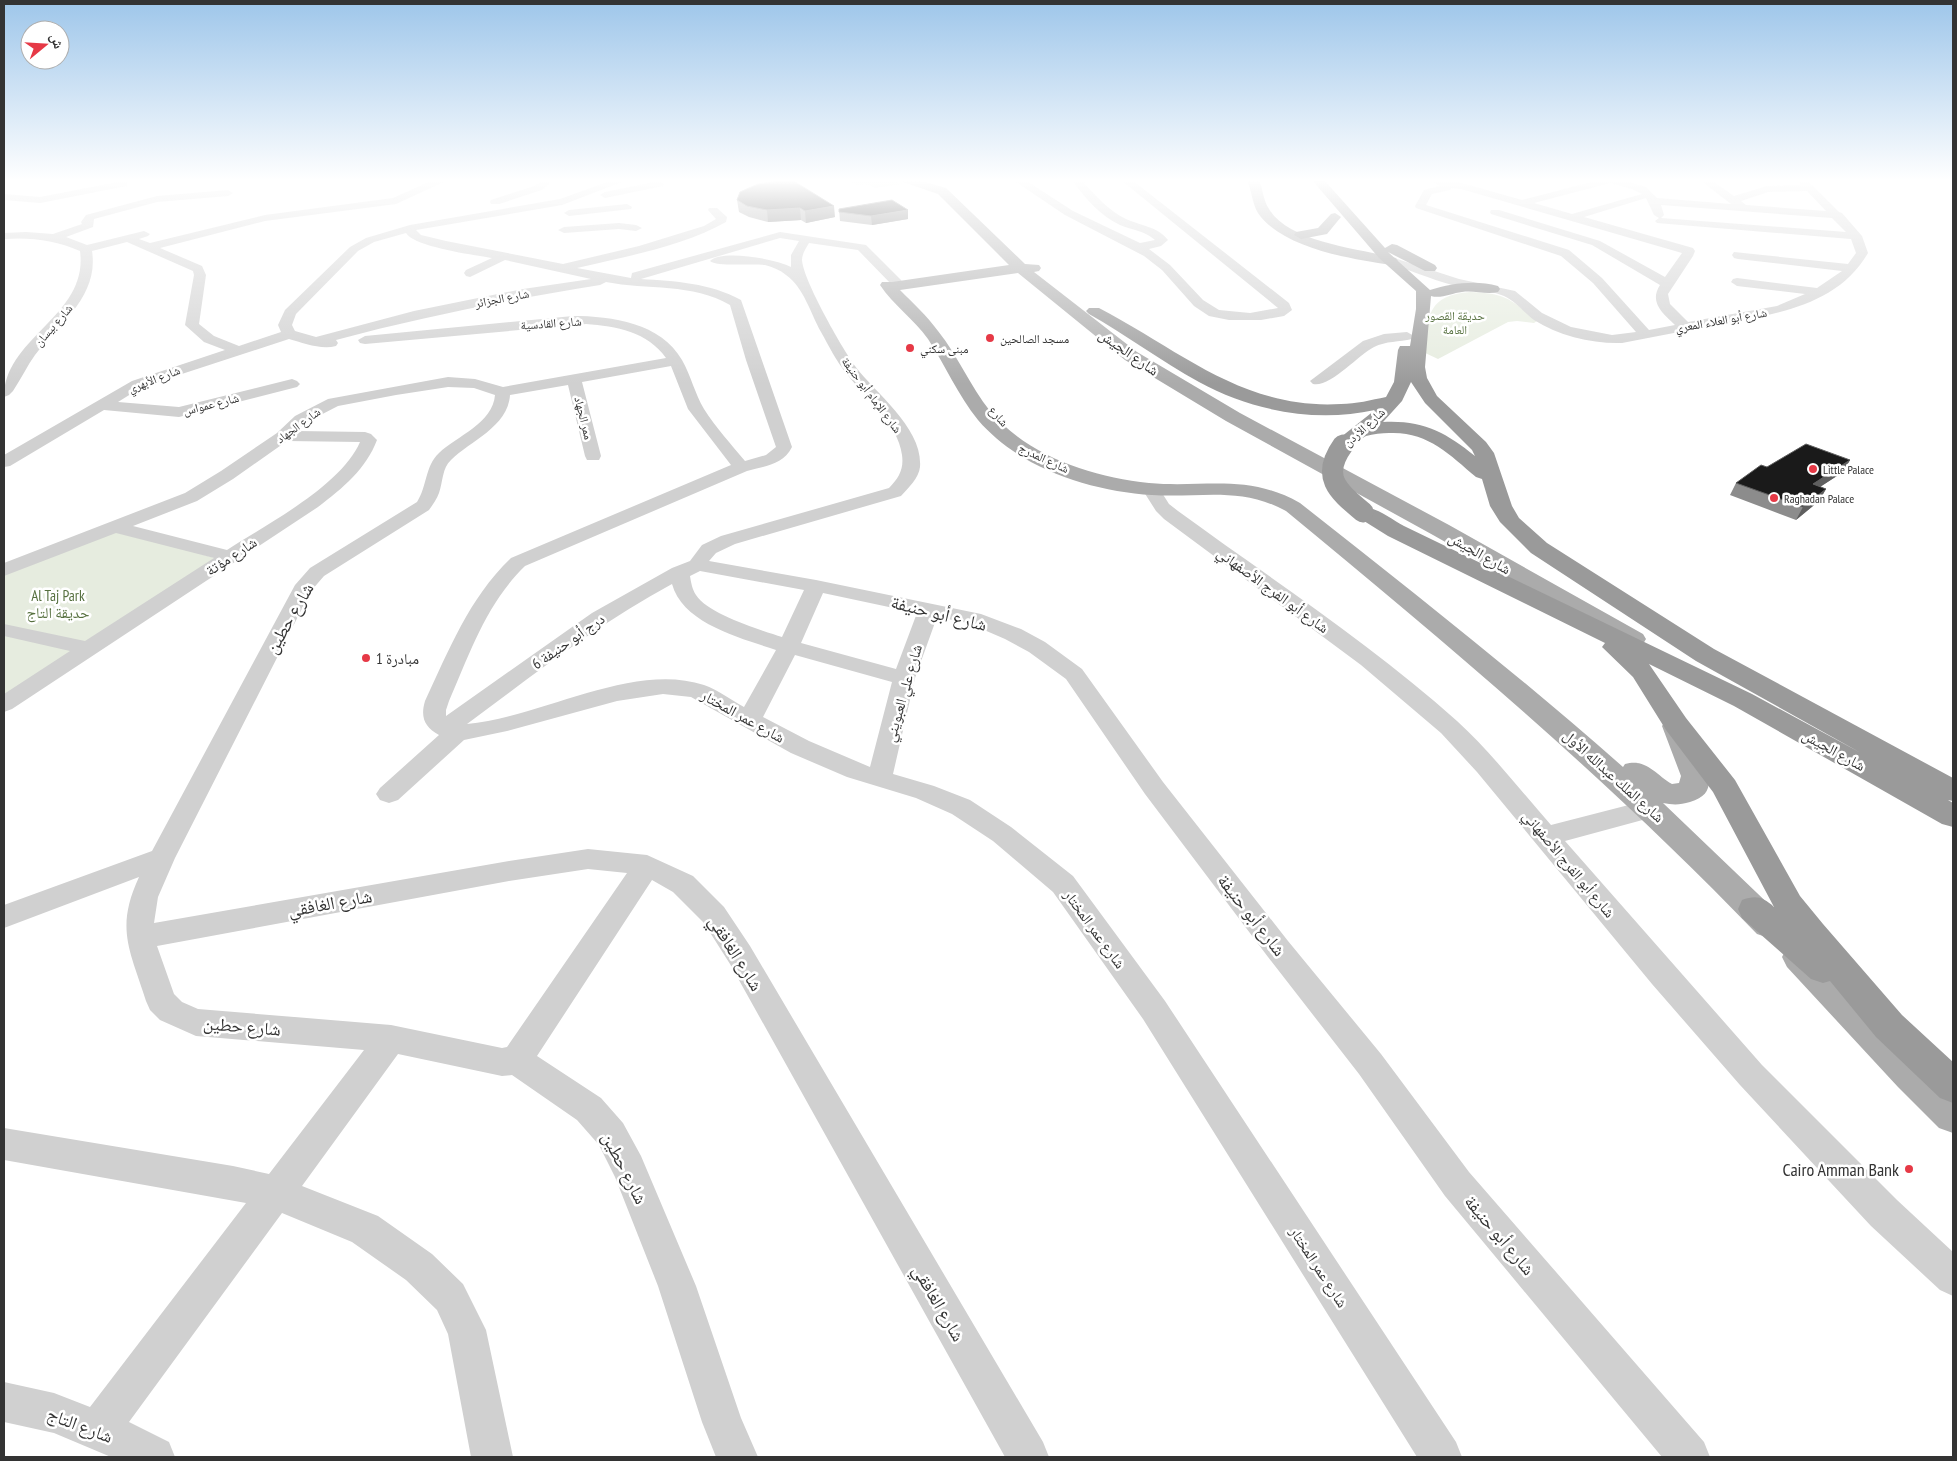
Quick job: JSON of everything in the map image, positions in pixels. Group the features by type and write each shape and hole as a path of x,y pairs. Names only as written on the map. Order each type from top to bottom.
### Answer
{"highway":[{"name":"شارع الأردن","path":"1370,248 1414,291 1414,300 1407,336 1402,384 1393,400 1378,416 1335,454 1331,464 1330,475 1337,488 1363,512 1396,531 1743,700"},
{"name":"شارع الأردن","path":"1374,248 1380,257 1422,288 1430,297"},
{"path":"1393,248 1430,268"},
{"path":"1458,281 1430,297 1416,367 1421,387 1438,407 1479,446 1484,453 1501,506 1511,522 1538,548 1705,655"},
{"path":"1430,297 1464,287 1486,287"},
{"path":"1094,311 1122,325 1204,378 1241,394 1284,405 1328,410 1366,407 1393,400"},
{"path":"1360,432 1388,425 1420,429 1448,443 1492,481"},
{"path":"1594,627 1642,672 1676,724 1725,787 1789,905 1846,978 1889,1026"},
{"name":"شارع الجيش","path":"1705,655 1953,792"},
{"name":"شارع الجيش","path":"1743,700 1953,816"},
{"path":"1754,909 1889,1026 1953,1086"}],"main road":[{"path":"1009,248 1027,264"},
{"path":"1333,248 1380,257"},
{"path":"893,283 905,279 923,279 1027,264"},
{"path":"893,283 1027,264"},
{"name":"شارع الجيش","path":"1027,264 1094,311 1132,344 1202,388 1705,655"},
{"name":"شارع الجيش","path":"1027,264 1093,327 1131,356 1195,396 1441,530 1743,700"},
{"name":"شارع المدرج","path":"893,283 932,334 1004,436 1021,444 1033,455 1072,471 1121,484 1250,488"},
{"name":"شارع الملك عبدالله الأول","path":"1250,488 1284,491 1302,503 1466,630 1651,785 1662,792 1673,795 1688,793 1693,789 1696,780 1676,724"},
{"name":"شارع الملك عبدالله الأول","path":"1250,488 1293,508 1444,628 1652,808 1754,909 1911,1075 1953,1115"}],"street":[{"path":"150,248 198,269 200,275 192,326 209,339 238,350"},
{"path":"289,334 285,325 290,313 355,248"},
{"path":"451,731 435,721 434,710 437,701 468,632 489,595 508,570 528,556 741,467 775,457 783,452 784,448 753,360 736,303 731,299 714,292 611,279 557,263 504,256 468,248"},
{"path":"557,263 631,252 643,248"},
{"name":"شارع الجزائر","path":"316,341 414,315 523,293 639,275 732,248"},
{"name":"شارع الإمام أبو حنيفة","path":"689,568 708,549 728,540 895,492 911,468 910,454 902,434 890,414 849,368 800,280 796,260 802,248"},
{"name":"شارع المدرج","path":"857,248 893,283"},
{"path":"1139,248 1160,262 1206,309 1215,314 1225,317 1249,316 1276,313 1286,308 1211,248"},
{"path":"1550,248 1565,253 1583,266 1605,287 1645,334"},
{"path":"1565,253 1580,248"},
{"path":"1605,248 1666,283"},
{"path":"1678,248 1689,252 1666,283 1659,297 1660,302 1684,326"},
{"path":"1738,255 1852,268 1862,253 1860,248"},
{"name":"شارع بيسان","path":"4,392 29,353 76,300 90,263 86,249"},
{"path":"470,273 504,256"},
{"name":"شارع أبو العلاء المعري","path":"1380,257 1430,268 1458,281"},
{"name":"شارع أبو العلاء المعري","path":"1380,257 1512,295 1541,318 1580,333 1612,340 1780,310 1803,302 1852,268"},
{"path":"680,264 728,260 759,262 780,266 800,280"},
{"path":"1737,282 1820,292"},
{"name":"شارع القادسية","path":"289,334 316,341 344,342 582,320 614,324 650,336 666,346 675,361 695,408 741,467"},
{"name":"شارع الأبهري","path":"4,462 137,384 289,334"},
{"path":"1318,381 1368,344 1384,338 1407,336"},
{"name":"شارع الجهاد","path":"4,570 207,489 321,407 347,399 448,382 475,384 503,392 675,361"},
{"name":"ممر الجهاد","path":"574,379 593,456"},
{"name":"شارع عمواس","path":"99,405 184,412 292,384"},
{"name":"شارع حطين","path":"503,392 504,400 496,414 444,457 438,465 433,478 432,493 423,506 317,572 302,589 162,858 144,897 140,914 140,936 160,1001 171,1011 196,1022 391,1039 502,1062 516,1060 589,1109 612,1134 629,1168 677,1286 722,1422 737,1457"},
{"name":"شارع مؤتة","path":"4,704 312,503 336,484 356,462 369,440 364,437 283,436"},
{"name":"شارع أبو الفرج الأصفهاني","path":"1149,486 1162,507 1171,515 1369,660 1449,727 1486,766 1751,1075 1884,1213 1953,1277"},
{"path":"114,527 230,556"},
{"path":"689,568 684,592 690,602 714,619 789,646 904,678"},
{"name":"شارع أبو حنيفة","path":"689,568 816,586 974,618 1013,634 1037,647 1074,674 1154,788 1278,949 1370,1064 1457,1184 1689,1457"},
{"name":"درج أبو حنيفة 6","path":"389,794 438,749 451,731 609,612 630,598 689,568"},
{"path":"749,720 789,646 816,586"},
{"name":"شارع علي العبويني","path":"880,778 904,678 929,609"},
{"path":"4,630 89,649"},
{"name":"شارع عمر المختار","path":"451,731 471,732 624,692 670,686 697,691 800,747 856,771 925,792 961,807 1002,834 1063,884 1154,1010 1441,1457"},
{"path":"1545,836 1652,808"},
{"path":"4,917 162,858"},
{"name":"شارع الغافقي","path":"140,936 588,859 624,861 647,865 683,884 714,915 730,939 1028,1457"},
{"path":"516,1060 647,865"},
{"path":"98,1430 391,1039"},
{"path":"4,1144 233,1183 276,1193 365,1229 419,1267 450,1297 467,1330 492,1457"},
{"name":"شارع التاج","path":"4,1402 54,1413 98,1430 154,1457"}],"green space":[{"name":"حديقة القصور العامة","path":"1470,292 1492,294 1514,302 1537,321 1534,323 1508,322 1438,359 1421,351 1429,317 1438,302 1446,297"},
{"name":"Al Taj Park حديقة التاج","path":"111,528 218,559 4,701 4,569"}],"building":[{"path":"1806,444 1850,460 1813,484 1826,489 1803,507 1736,483 1761,465 1767,467"}],"place":[{"name":"مسجد الصالحين","path":"990,338"},
{"name":"مبنى سكني","path":"910,348"},
{"name":"Little Palace","path":"1813,469"},
{"name":"Raghadan Palace","path":"1774,498"},
{"name":"مبادرة 1","path":"366,658"},
{"name":"Cairo Amman Bank","path":"1909,1169"}]}
